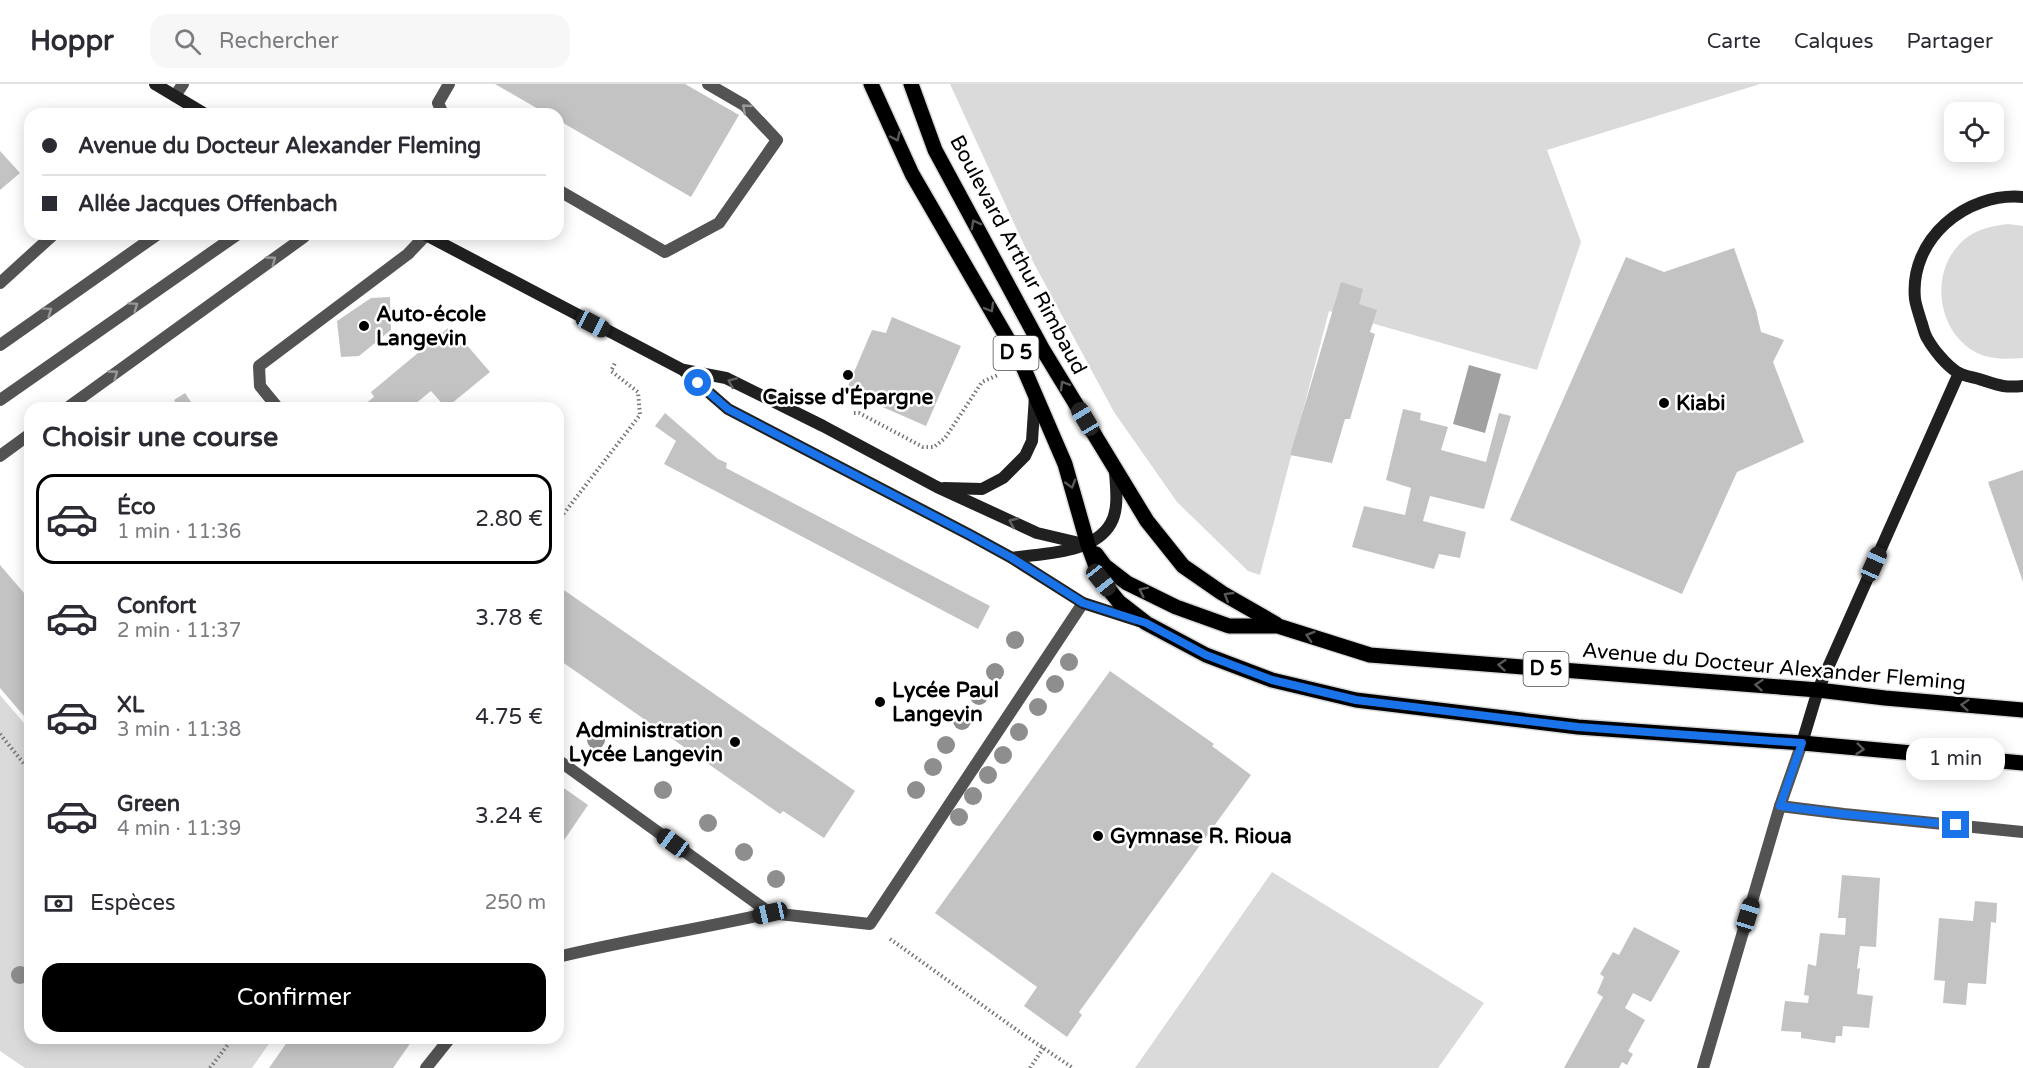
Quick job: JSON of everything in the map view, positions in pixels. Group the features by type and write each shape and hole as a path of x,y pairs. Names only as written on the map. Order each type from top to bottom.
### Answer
{"main road":[{"path":"155,84 175,96 186,108"},
{"name":"D 5","path":"871,84 912,174 1021,362 1065,464 1088,545 1101,580 1119,602 1146,623 1206,655 1272,680 1356,700 1578,727 1802,743 2023,763"},
{"name":"Boulevard Arthur Rimbaud","path":"911,84 935,150 1043,350 1147,521 1183,566 1222,593 1278,626"},
{"path":"2023,197 2011,196 1975,203 1950,218 1929,243 1917,270 1915,299 1926,338 1950,366 1959,373 2005,388 2023,386"},
{"path":"434,240 683,370 728,409 1012,558 1083,603 1146,623"},
{"path":"683,370 726,378 823,426 937,487 1037,533 1088,545"},
{"path":"1802,743 1818,690 1959,373"},
{"path":"937,487 982,489 1003,478 1024,456 1032,441 1035,396"},
{"path":"1012,558 1088,545 1100,537 1112,522 1116,505 1116,472"},
{"name":"Avenue du Docteur Alexander Fleming","path":"1088,545 1105,566 1127,583 1176,607 1229,626 1278,626 1370,655 1818,690 2023,710"}],"street":[{"path":"175,96 183,84"},
{"path":"440,108 438,103 449,84"},
{"path":"564,193 665,252 719,223 777,140 744,105 708,84"},
{"path":"0,283 47,240"},
{"path":"0,345 149,240"},
{"path":"0,400 229,240"},
{"path":"75,402 297,240"},
{"path":"273,402 260,386 259,366 408,254 421,240"},
{"path":"0,456 24,438"},
{"path":"564,956 770,913 870,924 1083,603"},
{"path":"1703,1068 1780,806 1802,743"},
{"path":"564,764 770,913"},
{"path":"1780,806 2023,832"},
{"path":"426,1068 445,1044"}],"path":[{"path":"564,513 640,415 638,392 611,371 626,341"},
{"path":"823,426 839,412 859,413 923,447 934,447 945,438 982,382 998,375"},
{"path":"0,734 24,764"},
{"path":"915,957 1020,1033 1073,1068"},
{"path":"210,1068 228,1044"},
{"path":"1029,1068 1044,1047"}],"shaded area":[{"path":"950,84 1760,84 1547,150 1581,242 1537,370 1329,311 1260,575 1248,571 1177,502 1114,412 1024,245"},
{"path":"2008,224 2023,226 2023,358 2006,359 1977,353 1963,343 1952,329 1945,314 1942,280 1947,263 1956,248 1969,236 1978,231"},
{"path":"1469,365 1501,374 1485,433 1453,424"},
{"path":"0,695 24,723 24,1044 269,1044 252,1068 25,1068 0,1051"},
{"path":"1272,872 1484,1003 1438,1068 1135,1068"}],"building":[{"path":"495,84 685,84 739,115 691,197 564,123 564,108 537,108"},
{"path":"0,151 20,173 0,190"},
{"name":"Kiabi","path":"1734,248 1756,310 1761,332 1784,340 1773,362 1804,442 1737,472 1682,594 1510,520 1626,257 1664,272"},
{"path":"1341,282 1363,289 1359,304 1377,310 1370,332 1375,334 1350,419 1345,419 1332,463 1290,455"},
{"name":"Auto-école Langevin","path":"390,297 391,330 359,356 341,357 337,321 371,298"},
{"path":"892,317 961,346 926,426 846,391 872,330 886,333"},
{"path":"448,328 456,339 459,336 490,372 453,402 441,402 431,391 417,402 368,402 374,397 371,392"},
{"path":"185,393 191,402 175,402 174,400"},
{"path":"1403,409 1421,413 1420,420 1448,427 1441,450 1486,462 1499,413 1511,416 1484,509 1430,496 1423,521 1466,532 1460,558 1439,554 1434,569 1352,547 1364,506 1405,515 1411,488 1386,480"},
{"path":"665,413 718,459 727,463 726,468 990,606 978,629 664,464 676,441 655,426"},
{"path":"2023,470 2023,582 1988,482"},
{"path":"0,565 24,593 24,716 0,688"},
{"name":"Administration Lycée Langevin","path":"564,590 855,791 824,838 783,811 780,814 564,663"},
{"name":"Gymnase R. Rioua","path":"1110,671 1214,744 1212,746 1251,775 1079,1012 1082,1015 1067,1037 1024,1006 1037,987 935,913"},
{"path":"564,788 588,805 564,840"},
{"path":"1842,875 1880,878 1876,947 1860,946 1857,969 1860,968 1857,994 1873,996 1869,1028 1843,1026 1842,1036 1836,1036 1835,1043 1801,1038 1801,1032 1781,1031 1785,1001 1808,1003 1809,996 1804,995 1808,964 1816,966 1820,933 1845,935 1846,918 1838,918"},
{"path":"1975,901 1997,903 1996,923 1991,922 1986,984 1968,983 1966,1005 1943,1003 1945,981 1934,980 1939,918 1973,921"},
{"path":"1634,927 1680,951 1651,1002 1633,993 1625,1008 1645,1020 1628,1051 1633,1054 1627,1065 1622,1062 1619,1068 1564,1068 1603,997 1597,993 1604,977 1600,974 1613,952 1619,955"},
{"path":"286,1044 410,1044 393,1068 269,1068"}],"place":[{"name":"Auto-école Langevin","path":"364,326"},
{"name":"Caisse d'Épargne","path":"848,375"},
{"name":"Kiabi","path":"1664,403"},
{"name":"Lycée Paul Langevin","path":"880,702"},
{"name":"Administration Lycée Langevin","path":"735,742"},
{"name":"Gymnase R. Rioua","path":"1098,836"}],"route":[{"path":"698,383 728,409 970,535 1012,558 1083,603 1146,623 1206,655 1272,680 1356,700 1578,727 1802,743 1780,806 1956,825"}]}
